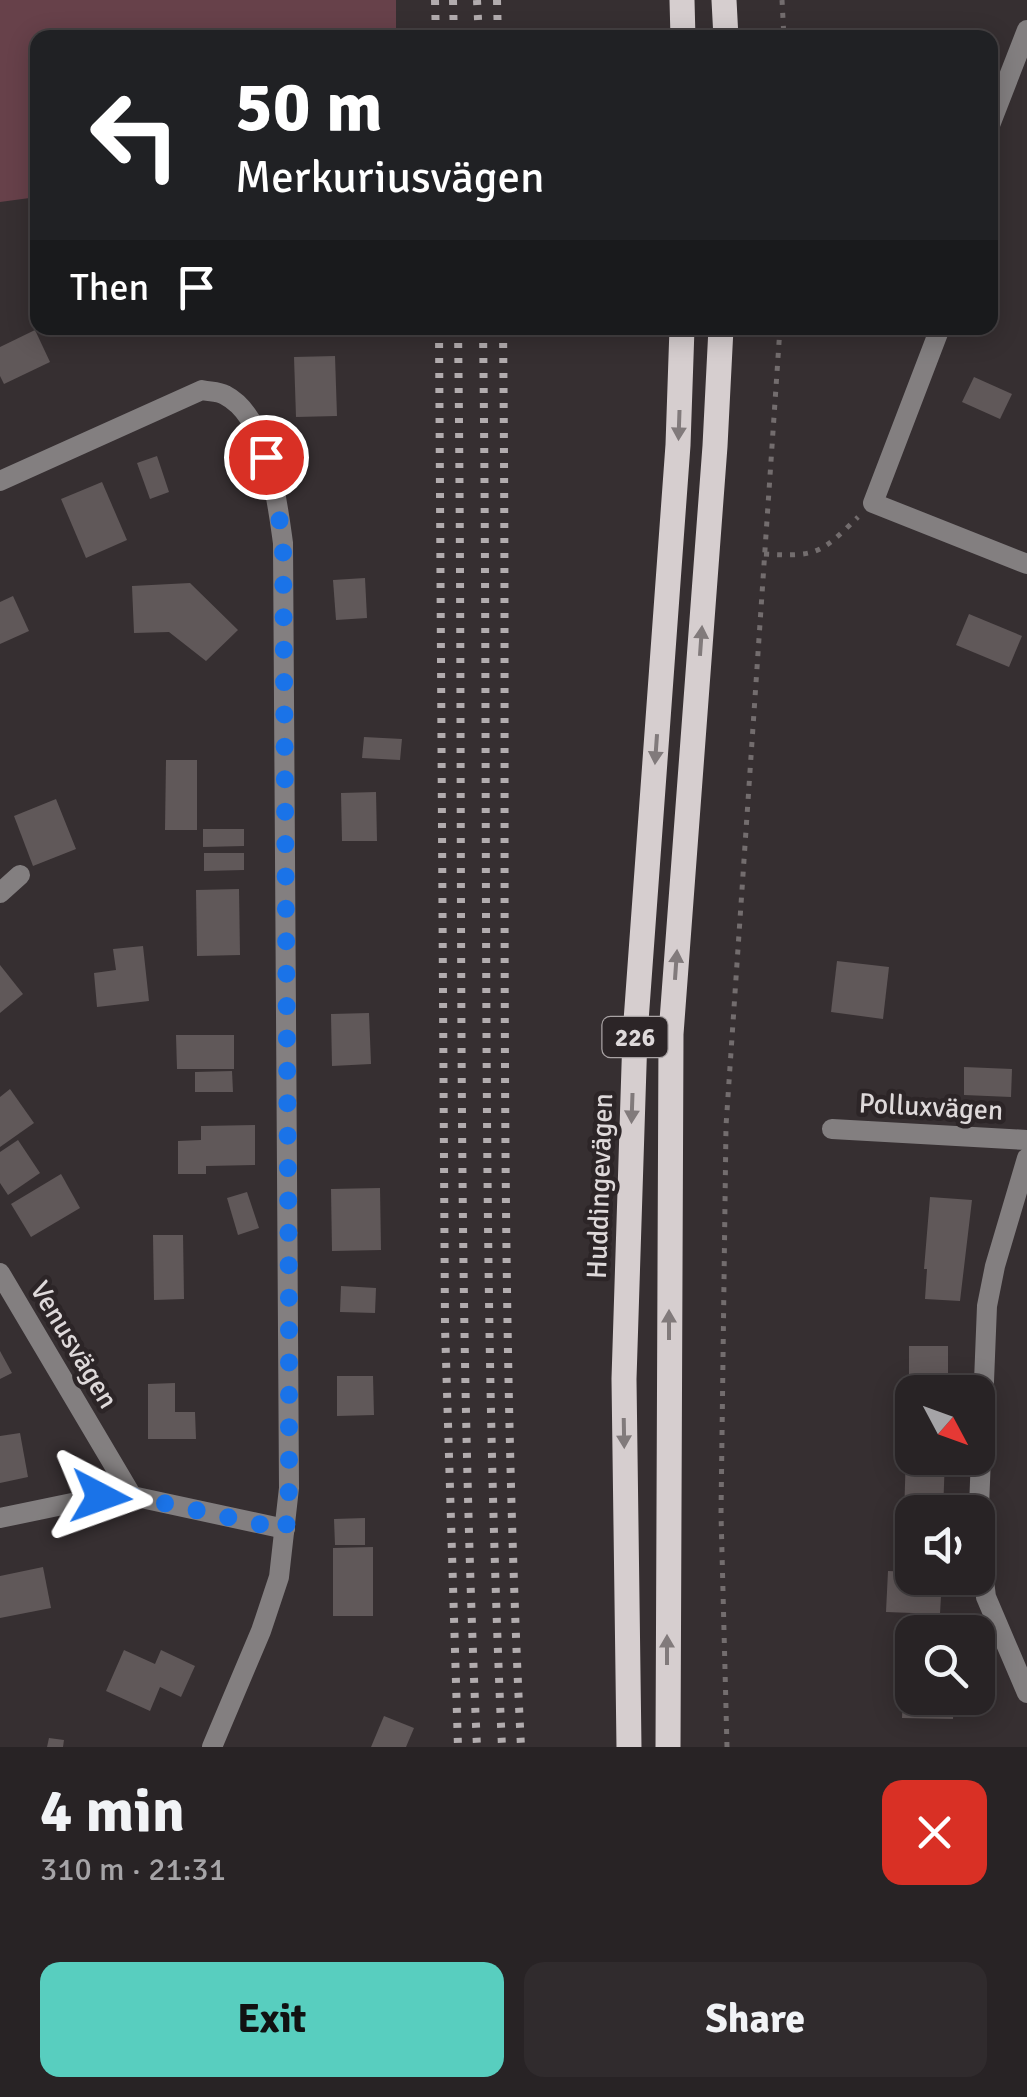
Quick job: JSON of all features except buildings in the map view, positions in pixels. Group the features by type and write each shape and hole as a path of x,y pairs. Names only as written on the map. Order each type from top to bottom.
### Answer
{"main road":[{"path":"682,0 683,30"},
{"path":"724,0 726,30"},
{"name":"Huddingevägen","path":"629,1747 624,1379 634,1035 677,465 682,335"},
{"name":"226","path":"668,1747 671,1034 716,446 721,335"}],"street":[{"path":"998,104 1027,30"},
{"path":"937,335 873,502 1027,564"},
{"path":"0,481 202,390 222,393 241,406 273,475 283,563 289,1488 279,1577 261,1631 212,1747"},
{"path":"0,893 20,876"},
{"name":"Polluxvägen","path":"832,1129 1027,1140"},
{"name":"Polluxvägen","path":"1027,1158 987,1306 978,1532 986,1597 1027,1693"},
{"name":"Venusvägen","path":"0,1273 132,1496"},
{"path":"0,1518 101,1497 132,1496 286,1530"}],"path":[{"path":"782,0 784,30"},
{"path":"728,1747 721,1514 726,1126 780,335"},
{"path":"764,554 805,556 831,543 873,502"}],"shaded area":[{"path":"0,0 396,0 396,30 30,30 30,198 0,202"}],"railway":[{"path":"435,0 436,30"},
{"path":"453,0 454,30"},
{"path":"477,0 479,30"},
{"path":"497,0 498,30"},
{"path":"439,335 445,1327 458,1747"},
{"path":"458,335 463,1215 477,1747"},
{"path":"483,335 488,1215 502,1747"},
{"path":"503,335 506,1215 521,1747"}],"route":[{"path":"101,1497 132,1496 286,1530 289,1308 283,544 273,475 266,457"}]}
